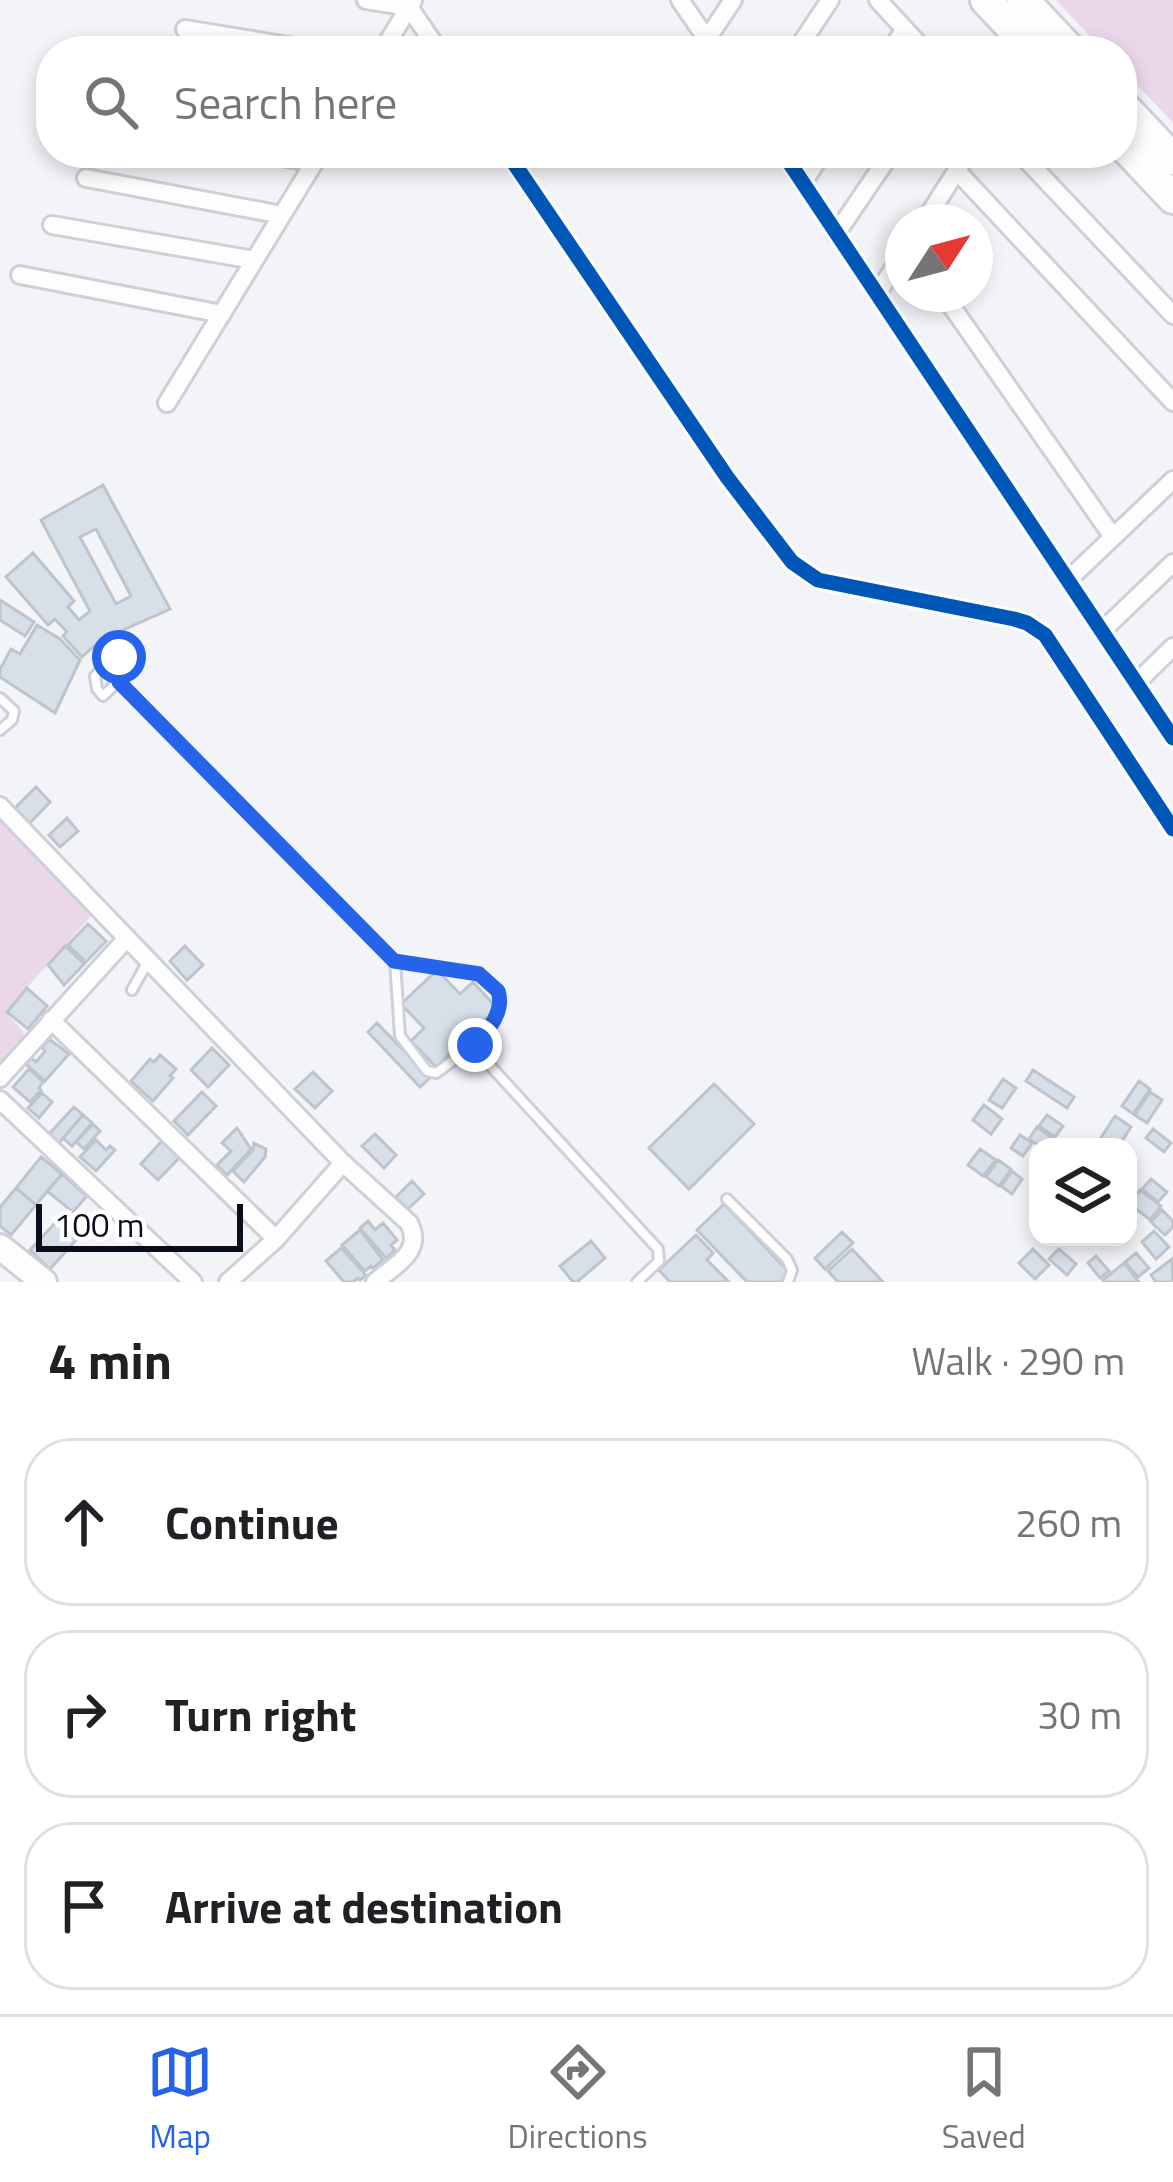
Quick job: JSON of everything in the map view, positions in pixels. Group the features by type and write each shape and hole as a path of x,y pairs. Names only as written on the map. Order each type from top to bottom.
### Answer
{"highway":[{"path":"986,0 1020,36"},
{"path":"1022,0 1054,36"},
{"path":"1137,121 1173,159"},
{"path":"1137,160 1173,198"}],"street":[{"path":"365,0 411,4"},
{"path":"680,0 705,36"},
{"path":"715,36 733,0"},
{"path":"806,36 830,0"},
{"path":"878,0 912,36"},
{"path":"391,36 411,4"},
{"path":"411,4 430,36"},
{"path":"185,29 228,36"},
{"path":"900,36 905,29"},
{"path":"167,403 311,168"},
{"path":"518,168 727,477 792,562 818,580 1014,619 1038,628 1173,830"},
{"path":"792,168 1171,730"},
{"path":"802,183 812,168"},
{"path":"836,234 881,168"},
{"path":"936,204 959,168"},
{"path":"1034,168 1173,315"},
{"path":"957,171 1173,402"},
{"path":"86,178 282,215"},
{"path":"52,225 254,260"},
{"path":"20,275 222,314"},
{"path":"877,294 885,282"},
{"path":"957,312 1113,537"},
{"path":"1068,580 1173,480"},
{"path":"1102,632 1173,563"},
{"path":"1136,683 1173,647"},
{"path":"0,806 343,1163 409,1222 414,1232 409,1252 375,1282"},
{"path":"0,1078 127,938"},
{"path":"51,1020 276,1239"},
{"path":"0,1100 193,1282"},
{"path":"228,1282 276,1239 343,1163"}],"lane":[{"path":"114,657 132,659 135,665 119,682 103,695 95,676 114,657"},
{"path":"119,682 394,961 479,974 498,991 500,1006 487,1032 436,1073 428,1071 400,1036 394,961"},
{"path":"0,698 14,712 12,721 0,730"},
{"path":"132,990 149,960"},
{"path":"475,1045 658,1249 659,1261 637,1282"},
{"path":"727,1199 787,1259 792,1270 788,1282"}],"shaded area":[{"path":"1056,0 1173,0 1173,123 1137,85 1137,36 1090,36"},
{"path":"0,814 93,914 5,1012 23,1031 24,1039 0,1067"}],"building":[{"path":"103,485 170,609 104,637 82,657 55,619 48,625 6,577 33,553 74,601 68,607 79,620 90,611 41,520","holes":["96,529 131,596 116,604 80,537"]},
{"path":"0,600 34,622 25,636 0,620"},
{"path":"37,625 60,639 80,660 55,713 0,677 11,649 20,654"},
{"path":"36,787 50,802 30,823 15,808"},
{"path":"67,818 78,831 60,847 49,835"},
{"path":"88,924 106,941 86,962 68,945"},
{"path":"65,946 84,964 64,985 48,965"},
{"path":"185,946 203,965 187,980 170,961"},
{"path":"437,970 460,994 473,982 497,1008 436,1067 411,1041 424,1028 401,1004"},
{"path":"27,988 47,1006 28,1029 7,1012"},
{"path":"377,1023 430,1078 420,1087 368,1032"},
{"path":"49,1039 69,1054 45,1081 26,1064 31,1058 36,1062"},
{"path":"212,1048 229,1065 208,1087 191,1070"},
{"path":"160,1055 176,1069 153,1101 131,1081 150,1059 154,1062"},
{"path":"29,1069 43,1082 30,1102 13,1087"},
{"path":"1033,1070 1074,1097 1067,1108 1026,1081"},
{"path":"313,1072 332,1091 315,1108 295,1089"},
{"path":"1003,1079 1016,1088 1002,1108 989,1100"},
{"path":"1139,1081 1150,1089 1133,1114 1122,1106"},
{"path":"714,1084 754,1124 689,1189 649,1148"},
{"path":"202,1092 216,1106 188,1135 174,1121"},
{"path":"1150,1092 1162,1100 1147,1123 1135,1115"},
{"path":"42,1093 52,1102 39,1118 28,1108"},
{"path":"984,1105 1002,1119 991,1134 973,1120"},
{"path":"74,1107 83,1115 59,1143 49,1134"},
{"path":"83,1115 92,1123 72,1146 63,1138"},
{"path":"1047,1115 1063,1126 1055,1137 1039,1126"},
{"path":"1115,1116 1131,1127 1124,1138 1101,1138"},
{"path":"93,1124 100,1131 84,1149 76,1142"},
{"path":"1037,1127 1053,1138 1030,1138"},
{"path":"237,1128 251,1149 227,1175 217,1165 231,1151 222,1143"},
{"path":"1153,1129 1171,1143 1164,1152 1146,1138"},
{"path":"375,1134 396,1155 384,1168 362,1146"},
{"path":"1020,1135 1029,1141 1023,1156 1011,1148"},
{"path":"96,1140 106,1150 110,1146 115,1150 96,1171 80,1157"},
{"path":"162,1141 182,1155 158,1180 141,1164"},
{"path":"254,1143 266,1149 265,1157 244,1182 233,1171"},
{"path":"980,1149 996,1160 983,1176 968,1165"},
{"path":"41,1157 62,1174 36,1205 16,1188"},
{"path":"998,1160 1011,1169 999,1186 986,1177"},
{"path":"1012,1171 1022,1179 1012,1194 1001,1186"},
{"path":"62,1174 87,1196 73,1212 47,1191"},
{"path":"1151,1179 1167,1192 1158,1202 1142,1189"},
{"path":"412,1181 424,1194 408,1209 396,1197"},
{"path":"16,1188 36,1205 11,1235 0,1226 0,1207"},
{"path":"1140,1190 1161,1206 1150,1220 1137,1210"},
{"path":"724,1204 790,1273 780,1282 747,1282 697,1230"},
{"path":"1162,1210 1173,1221 1165,1235 1151,1222"},
{"path":"368,1221 375,1230 383,1223 397,1240 386,1258 360,1228"},
{"path":"56,1222 76,1240 50,1269 30,1250"},
{"path":"360,1230 383,1260 365,1271 342,1245"},
{"path":"1154,1231 1169,1247 1156,1259 1142,1242"},
{"path":"842,1232 853,1243 825,1269 815,1258"},
{"path":"696,1235 713,1253 707,1260 729,1282 670,1282 659,1270"},
{"path":"591,1241 605,1258 573,1282 560,1266"},
{"path":"341,1248 366,1275 360,1280 344,1282 326,1261"},
{"path":"852,1249 883,1282 838,1282 828,1271"},
{"path":"1033,1249 1049,1265 1035,1279 1019,1263"},
{"path":"1059,1249 1076,1264 1067,1275 1049,1259"},
{"path":"1136,1253 1149,1268 1138,1277 1125,1262"},
{"path":"1096,1256 1109,1271 1100,1278 1088,1263"},
{"path":"1172,1259 1173,1282 1156,1282 1151,1275"},
{"path":"1124,1263 1139,1282 1104,1282 1103,1280"}],"cycle path":[{"path":"517,168 727,477 792,562 818,580 1014,619 1045,635 1173,829"},
{"path":"793,168 1173,738"}],"route":[{"path":"119,657 136,662 119,682 394,961 479,974 498,991 500,1006 475,1045"}]}
